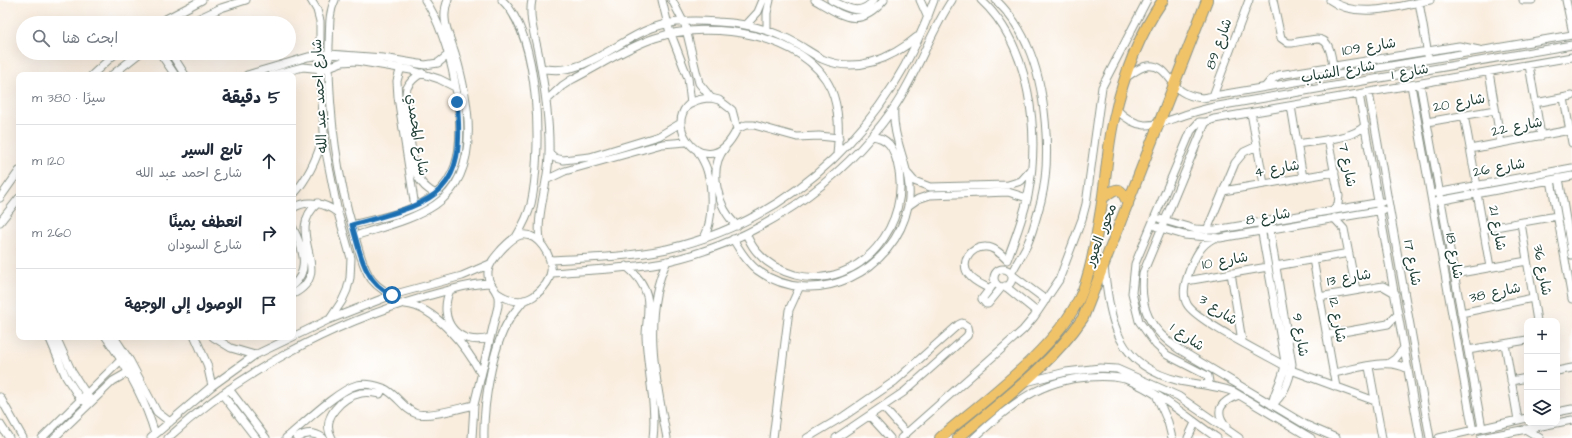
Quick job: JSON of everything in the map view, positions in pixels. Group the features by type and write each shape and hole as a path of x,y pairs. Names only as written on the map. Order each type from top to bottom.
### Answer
{"highway":[{"name":"محور العبور","path":"940,438 1026,364 1057,332 1080,297 1088,274 1103,198 1116,109 1125,78 1146,28 1163,0"},
{"name":"محور العبور","path":"958,438 971,434 1059,349 1076,329 1089,306 1207,0"},
{"path":"1103,198 1113,190 1118,189 1122,192 1128,204"}],"street":[{"path":"171,16 202,0"},
{"path":"204,16 221,8 246,0"},
{"name":"شارع احمد عبد الله","path":"311,0 317,10 320,21 320,69 324,133 338,213 352,266 347,290 336,311 328,320"},
{"name":"شارع احمد عبد الله","path":"335,0 330,13 329,54 335,144 352,225 368,274 383,291 392,295"},
{"path":"352,225 415,207 436,194 450,177 457,156 459,124 455,87 448,55 438,23 425,0"},
{"path":"355,236 416,215 435,205 452,190 463,169 467,148 467,123 463,87 444,15 448,0"},
{"path":"502,0 511,10 520,26 530,67 536,103 537,152 531,205 516,237"},
{"path":"484,438 483,426 487,395 500,342 509,319 524,300 538,293 543,288 551,273 550,260 542,246 538,227 548,179 549,153 546,101 531,13 532,0"},
{"path":"662,0 668,24 688,78 691,104"},
{"path":"672,0 686,31 696,74 704,90 711,98"},
{"path":"746,25 758,12 763,0"},
{"path":"767,30 767,13 770,0"},
{"path":"815,0 841,14 854,18 864,17 872,13 884,0"},
{"path":"832,0 845,8 856,10 865,8 874,0"},
{"path":"920,0 928,18"},
{"path":"550,260 645,253 693,242 737,226 777,205 805,185 840,153 866,124 885,98 919,36 928,18 934,0"},
{"path":"551,273 667,261 696,253 746,234 782,214 821,186 851,159 872,136 895,106 952,0"},
{"path":"981,0 998,19 1010,36 1021,67 1028,96 1033,144 1027,198 1003,269 996,273 995,282 982,299 986,304 988,304 1004,286 1010,283 1011,274 1028,243 1041,200 1045,175 1046,137 1043,110 1031,56 1026,42 1014,21 996,0"},
{"path":"883,407 903,436 1019,334 1046,300 1059,280 1084,214 1102,87 1147,0"},
{"name":"شارع 89","path":"1213,96 1249,0"},
{"path":"1273,0 1281,38 1284,41 1292,43 1318,39 1323,40 1329,46 1333,66"},
{"path":"1330,0 1340,6 1355,11 1372,10 1430,0"},
{"path":"1523,0 1532,0"},
{"path":"1566,0 1572,30"},
{"path":"1419,2 1429,59"},
{"path":"541,68 563,70 577,67 651,29 682,20 746,25 767,30 823,59 839,64 856,65 874,62 890,56 919,36"},
{"path":"546,101 571,80 640,44 686,31 718,30 750,35 785,48 805,58 816,67 831,90 838,120 840,153"},
{"name":"شارع الشباب","path":"1125,78 1140,69 1153,66 1166,72 1180,90 1194,97 1213,96 1572,35"},
{"name":"شارع الشباب","path":"1116,109 1125,118 1135,124 1147,126 1159,124 1212,107 1572,45"},
{"name":"شارع 109","path":"1265,87 1271,80 1279,76 1333,66 1459,46 1481,51"},
{"path":"805,58 808,51"},
{"path":"257,72 320,55 329,54 383,58 425,65 438,63 448,55"},
{"path":"1446,57 1448,66"},
{"name":"شارع 1","path":"1205,385 1207,386 1209,382 1206,375 1167,355 1156,346 1146,334 1134,307 1132,293 1134,271 1192,127 1198,122 1206,122 1572,57"},
{"path":"95,72 108,60"},
{"path":"116,72 131,60"},
{"path":"165,60 173,72"},
{"path":"175,60 183,72"},
{"path":"284,72 304,67 320,69 342,62 352,61 401,67 439,78 455,87"},
{"path":"1529,65 1541,136"},
{"name":"شارع المحمدي","path":"401,67 397,82 398,97 415,207"},
{"path":"1489,72 1501,143"},
{"name":"شارع المحمدي","path":"422,73 410,82 406,97 413,154 418,177 425,188 436,194"},
{"name":"شارع 18","path":"1420,84 1482,428"},
{"name":"شارع 18","path":"1411,85 1473,431"},
{"name":"شارع 17","path":"1369,92 1430,438"},
{"name":"شارع 17","path":"1359,94 1420,438"},
{"path":"1028,96 1034,100 1041,96"},
{"path":"1535,103 1572,96"},
{"path":"727,146 716,152 703,152 697,150 686,142 681,129 681,123 686,109 691,104 704,98 711,98 723,102 732,110 737,129"},
{"path":"885,98 895,106"},
{"path":"1564,98 1572,143"},
{"path":"733,239 747,261 758,270 780,282 800,286 830,285 849,279 866,270 881,258 894,242 903,225 910,196 908,174 894,131 895,106"},
{"path":"1291,106 1303,178"},
{"path":"1030,112 1037,108 1043,110"},
{"name":"شارع 20","path":"1427,122 1495,110"},
{"path":"1251,113 1264,184"},
{"path":"1464,115 1477,186"},
{"name":"شارع 1","path":"1206,122 1143,273 1141,288 1143,303 1148,318 1156,331 1167,342 1306,425 1336,438"},
{"path":"549,153 555,158 564,160 585,158 659,136 681,123"},
{"path":"737,226 723,210 718,185 718,160 737,129 746,125 754,124 797,137 820,136 839,138"},
{"path":"1298,144 1352,134 1362,129 1365,125"},
{"name":"شارع 22","path":"1470,149 1570,130"},
{"path":"296,191 308,176 315,162 324,133"},
{"path":"1352,134 1368,142"},
{"path":"746,234 757,252 765,260 785,272 803,277 822,277 840,273 858,265 872,253 886,236 895,217 899,196 900,176 894,151 886,140 872,136"},
{"name":"شارع 7","path":"1328,139 1339,196 1338,204 1333,210"},
{"path":"548,179 565,171 662,144 686,142"},
{"path":"1207,230 1239,157 1244,152 1257,146"},
{"path":"697,150 705,162 709,177 711,217 704,238"},
{"path":"840,153 851,159"},
{"name":"شارع 26","path":"1431,198 1477,186 1572,168"},
{"path":"908,174 914,181 930,187 1008,185 1021,181 1031,170"},
{"name":"شارع 4","path":"1223,191 1335,172"},
{"path":"0,198 16,175"},
{"name":"شارع 26","path":"1440,196 1477,193 1572,176"},
{"path":"1559,178 1572,255"},
{"path":"1551,180 1572,299"},
{"path":"908,206 918,199 930,195 1008,192 1027,198"},
{"name":"شارع 21","path":"1477,193 1490,267"},
{"name":"شارع 7","path":"1339,196 1346,205 1350,207"},
{"name":"شارع 8","path":"1153,221 1164,220 1185,227 1207,230 1260,223 1388,201"},
{"path":"0,222 16,202"},
{"path":"296,292 306,284 311,275 311,264 305,235 305,223 309,212 318,203"},
{"path":"296,207 302,204 318,203 332,208 338,213"},
{"path":"777,205 782,214"},
{"name":"شارع 8","path":"1153,221 1161,228 1190,236 1214,238 1389,208"},
{"path":"1344,229 1352,215"},
{"path":"1484,229 1557,216"},
{"path":"1334,218 1344,229 1356,290"},
{"name":"شارع 9","path":"1268,221 1291,354 1288,368"},
{"name":"شارع 9","path":"1260,223 1289,380 1280,398 1272,405"},
{"name":"شارع 36","path":"1520,223 1536,318"},
{"path":"296,235 302,250 304,266 301,277 296,282"},
{"path":"296,335 328,320 392,295 462,276 490,264 506,245 521,235 532,237 542,246"},
{"path":"1190,236 1196,242 1198,251"},
{"name":"شارع 3","path":"1214,238 1205,243 1198,251 1186,281 1184,296 1190,309 1200,317 1288,368 1375,401"},
{"path":"693,242 696,253"},
{"path":"990,289 980,284 968,274 965,269 966,260 970,253 977,247 987,247 1001,254 1007,260"},
{"path":"1276,266 1349,253"},
{"name":"شارع 12","path":"1313,259 1336,386"},
{"path":"667,261 658,282 653,336 656,371 667,437"},
{"path":"1454,274 1527,261"},
{"path":"490,264 488,274 489,283 497,293 507,299 524,300"},
{"path":"626,266 636,274 647,295 648,307 646,335 654,419 653,438"},
{"path":"1104,266 1113,321 1120,340 1130,355 1146,368 1162,375 1226,389 1239,395 1311,438"},
{"name":"شارع 10","path":"1186,281 1268,267"},
{"path":"1003,269 1046,300"},
{"path":"1231,274 1242,342"},
{"name":"شارع 13","path":"1320,297 1383,286 1392,276"},
{"path":"995,282 1004,286 1037,312"},
{"path":"168,438 229,388 281,356 334,331 399,304 476,283 489,283"},
{"path":"773,438 789,310 800,286"},
{"name":"شارع 13","path":"1383,286 1394,293"},
{"path":"450,290 446,298 445,310 448,322 452,329 458,334 469,339 482,340 490,338"},
{"path":"472,438 474,405 490,338 498,312 497,293"},
{"name":"شارع 38","path":"1461,313 1533,298"},
{"path":"399,304 415,306 436,317 468,353 481,374"},
{"path":"1388,324 1398,313"},
{"path":"807,438 844,416 895,381 958,325 962,323 967,325 969,332 967,336 904,392 836,438"},
{"path":"1326,335 1388,324 1402,333"},
{"path":"49,340 66,377 90,402"},
{"path":"57,340 84,397"},
{"path":"109,340 124,358"},
{"path":"115,340 124,358 157,412 170,422"},
{"path":"196,340 207,364 212,386"},
{"path":"218,340 231,348 255,355"},
{"path":"131,370 146,407 153,436 212,386 255,355 286,340"},
{"path":"1468,350 1524,341"},
{"path":"1505,344 1518,420"},
{"path":"1389,364 1404,348"},
{"path":"42,438 124,358"},
{"path":"1334,373 1389,364 1396,364 1408,369"},
{"path":"1369,367 1382,438"},
{"path":"1024,382 1066,372 1100,368 1117,369 1178,396 1236,436"},
{"path":"1560,370 1572,368"},
{"path":"54,438 113,381 131,370"},
{"path":"971,434 1026,395 1066,380 1080,377 1112,377 1136,384 1156,395 1217,438"},
{"path":"1511,381 1524,379"},
{"path":"286,438 347,389 364,384 382,388 397,396 415,414 427,414 474,405"},
{"path":"229,388 266,438"},
{"path":"332,438 328,428 329,421 335,409 354,395 362,393 380,394 382,388"},
{"path":"222,394 256,438"},
{"path":"1156,395 1168,422 1172,438"},
{"path":"1236,436 1220,419 1220,411 1223,404 1229,398 1239,395"},
{"path":"0,397 23,438"},
{"path":"1560,411 1572,408"},
{"path":"870,416 890,438"},
{"path":"1439,438 1524,419"},
{"path":"1481,438 1523,429 1549,426 1572,420"},
{"path":"1188,438 1194,422"},
{"path":"0,424 9,438"},
{"path":"1523,429 1540,438"},
{"path":"297,438 302,435 312,433 323,438"}],"route":[{"path":"392,295 383,291 374,284 368,274 352,225 415,207 436,194 444,186 454,167 459,145 457,102"}]}
